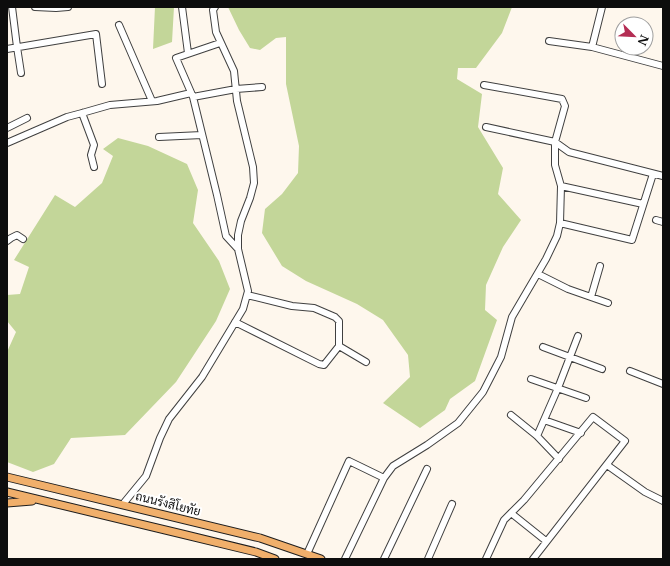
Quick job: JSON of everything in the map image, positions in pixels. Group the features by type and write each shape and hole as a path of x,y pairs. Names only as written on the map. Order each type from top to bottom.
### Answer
{"main road":[{"name":"ถนนรังสิโยทัย","path":"7,477 260,538 321,559"},
{"path":"7,492 256,552 275,559"},
{"path":"7,503 40,500"}],"street":[{"path":"12,7 21,73"},
{"path":"35,7 68,7"},
{"path":"182,7 188,53"},
{"path":"123,504 146,476 157,445 169,419 202,377 243,309 248,291 238,249 238,235 241,221 254,184 253,167 237,101 234,71 216,32 213,10 215,7"},
{"path":"592,47 602,7"},
{"path":"119,25 152,100"},
{"path":"7,49 96,34 102,84"},
{"path":"549,41 592,47 663,66"},
{"path":"220,42 176,58 192,95 218,195 226,236 238,249"},
{"path":"7,143 67,117 110,105 152,100 157,101 262,86"},
{"path":"345,559 384,478 394,466 427,445 458,422 483,392 500,356 512,317 546,260 560,223 561,186 555,165 555,142 565,106 562,100 484,86"},
{"path":"82,113 94,145 91,155 94,167"},
{"path":"7,128 27,118"},
{"path":"486,127 555,142 569,152 663,176"},
{"path":"159,137 202,135"},
{"path":"560,223 632,240 653,174"},
{"path":"561,186 643,204"},
{"path":"656,220 663,222"},
{"path":"7,241 17,235 23,239"},
{"path":"591,296 600,266"},
{"path":"538,274 568,289 608,303"},
{"path":"235,322 319,364 324,365 339,346 339,321 335,317 314,308 292,306 247,295"},
{"path":"537,436 558,388 578,336"},
{"path":"339,346 366,362"},
{"path":"543,347 602,369"},
{"path":"630,371 663,384"},
{"path":"531,379 586,398"},
{"path":"511,415 537,436 559,459"},
{"path":"486,559 504,520 524,500 593,417 626,441 533,559"},
{"path":"544,420 581,433"},
{"path":"308,554 349,461 384,478"},
{"path":"606,465 645,492 663,501"},
{"path":"384,559 427,469"},
{"path":"428,559 452,504"},
{"path":"511,513 546,541"}],"green space":[{"path":"155,7 174,7 172,42 153,49"},
{"path":"228,7 512,7 502,33 476,68 458,68 457,79 482,94 478,127 503,168 498,194 521,220 503,247 486,285 485,310 497,320 475,381 450,399 445,410 420,428 383,403 410,377 408,355 383,320 357,304 306,281 282,266 262,233 265,209 282,194 298,173 299,146 286,84 286,37 276,38 260,50 250,48"},
{"path":"118,138 148,146 187,164 198,190 193,223 219,261 230,289 216,321 176,382 125,435 71,438 54,464 33,472 7,462 7,352 16,332 7,321 7,295 20,294 29,267 14,260 55,195 75,207 102,183 113,156 103,149"}]}
